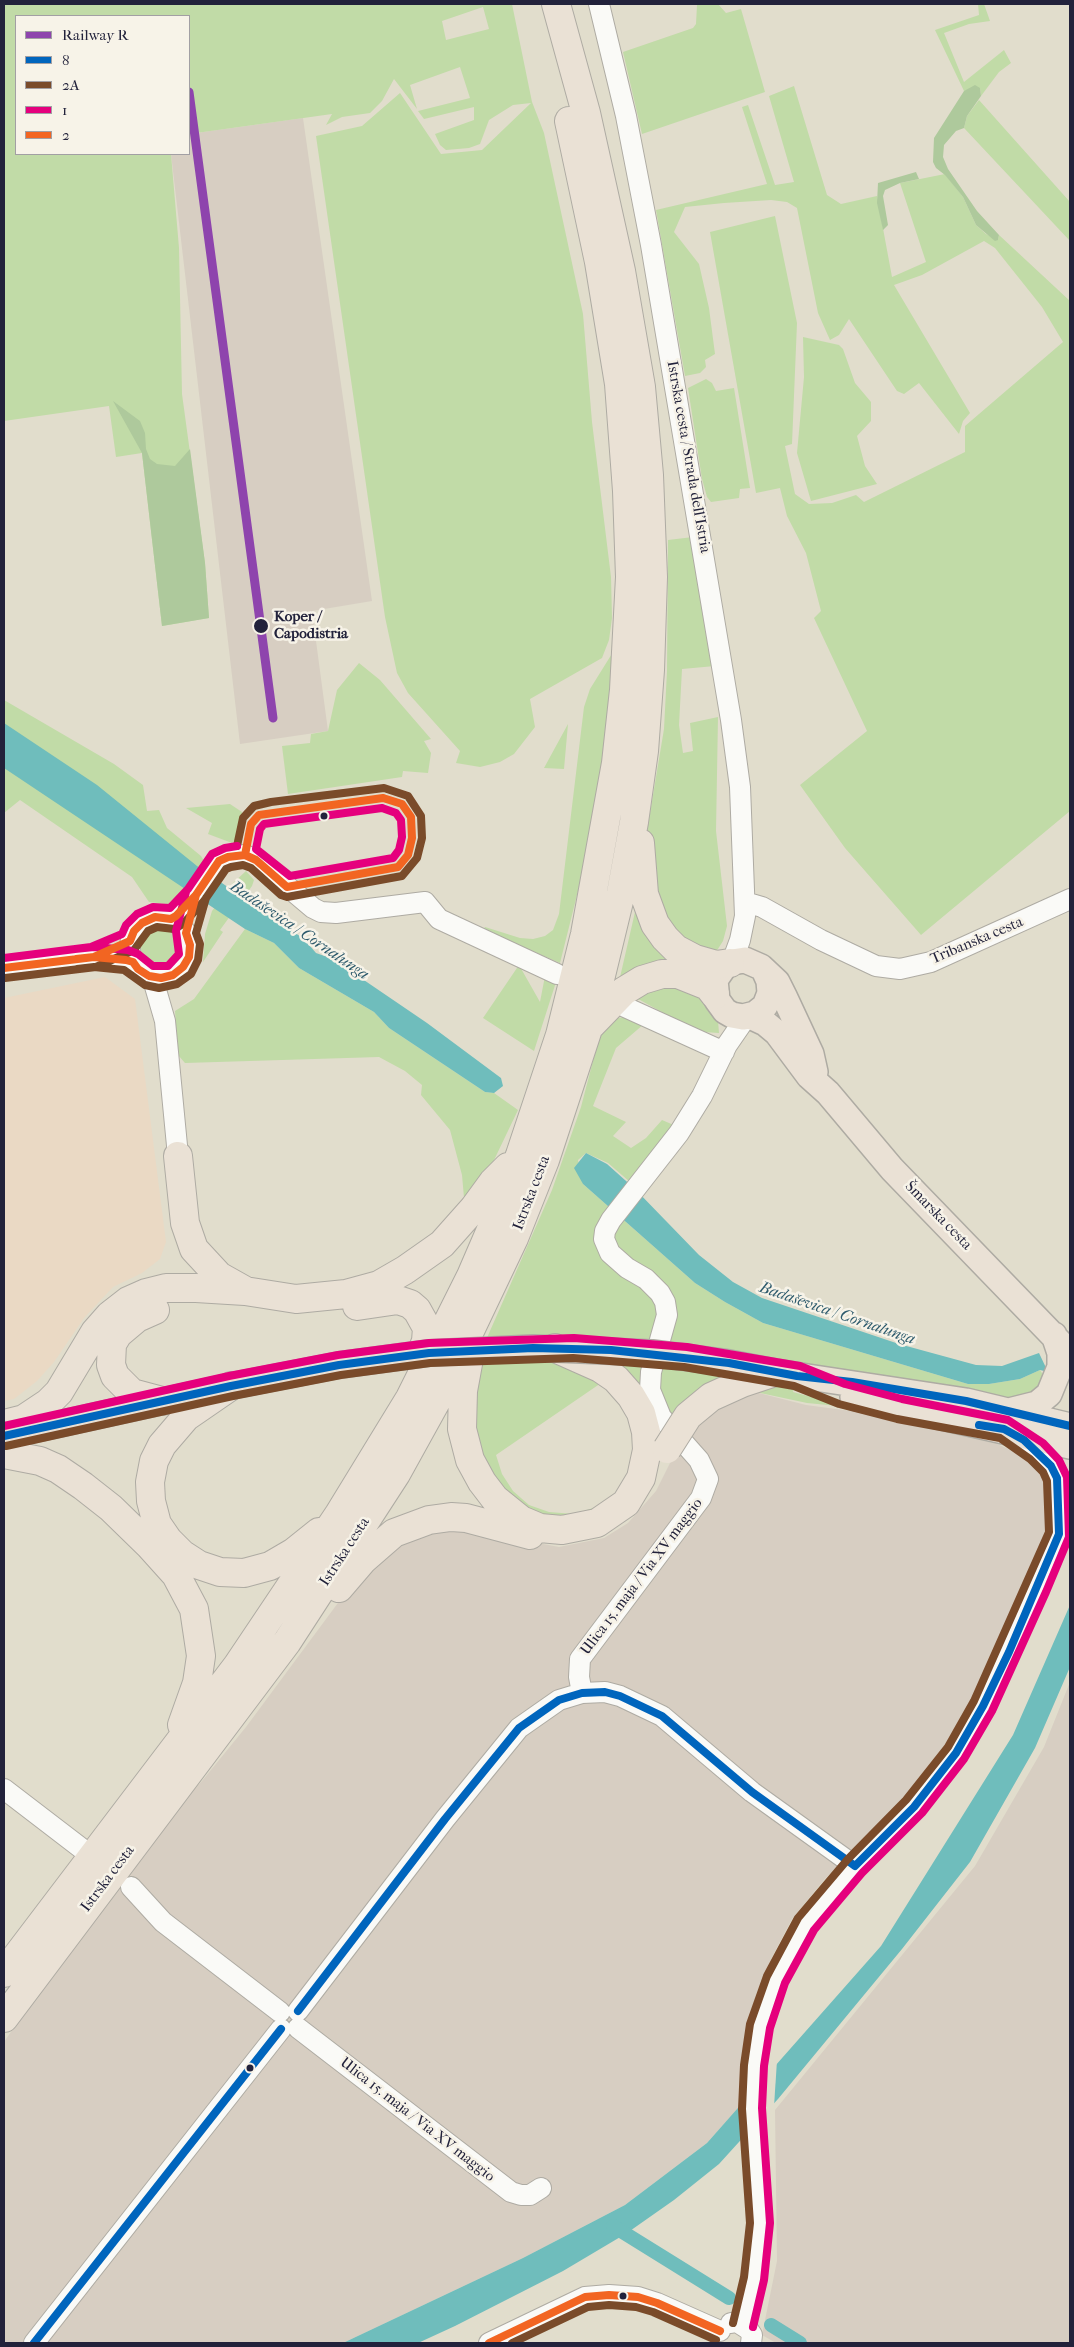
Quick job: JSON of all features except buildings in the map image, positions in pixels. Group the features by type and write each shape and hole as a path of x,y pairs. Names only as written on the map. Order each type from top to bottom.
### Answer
{"highway":[{"name":"Istrska cesta","path":"4,1973 170,1755 278,1608 339,1514 410,1398 471,1276 520,1155 560,1035 585,934 607,823 624,690 630,577 627,491 618,384 599,262 568,115 536,4"},
{"name":"Istrska cesta","path":"4,2018 287,1642 396,1474 469,1335 514,1238 545,1160 588,1029 621,893 634,822 644,752 650,670 653,577 648,465 640,387 622,271 586,113 556,4"},
{"path":"634,822 641,846 644,894 655,924 676,949 686,955 706,963 731,963"},
{"path":"588,1029 624,991 642,980 662,974 678,974 708,986 717,1000"},
{"path":"4,1424 24,1419 48,1403 59,1392 94,1332 110,1315 128,1301 146,1293 166,1288 245,1291 296,1299 346,1294 379,1285 406,1270 442,1244 474,1208 493,1182 520,1155"},
{"path":"178,1156 185,1223 194,1249 219,1276 245,1291"},
{"path":"162,1401 132,1393 115,1376 111,1365 112,1344 118,1334 127,1325 147,1312 187,1304 302,1313 337,1310 389,1299 410,1304 417,1310 427,1328 426,1341 412,1378 410,1398"},
{"path":"469,1335 470,1352 462,1407 465,1443 470,1460 482,1482 495,1499 521,1520 540,1528 562,1530 597,1523 626,1503 641,1478 688,1416 711,1397 742,1383 786,1374"},
{"path":"553,1348 600,1368 616,1379 631,1396 641,1414 646,1432 665,1446"},
{"path":"232,1386 186,1416 171,1432 154,1461 150,1482 150,1501 157,1524 168,1540 182,1554 198,1565 220,1572 244,1572 270,1566 294,1552 339,1514"},
{"path":"287,1642 300,1635 316,1620 346,1579 363,1560 399,1530 429,1520 451,1517 480,1521 554,1540 586,1537 612,1526 636,1505 665,1446"},
{"path":"4,1454 40,1461 58,1469 83,1486 110,1508 149,1545 176,1575 186,1591 194,1609 200,1636 201,1656 197,1683 170,1755"}],"main road":[{"path":"815,1072 811,1054 777,982 763,969 744,960 731,963 717,976 717,1000 732,1015 749,1016 765,1023 777,1033 809,1076 828,1093"},
{"path":"749,1016 760,1011 769,998 771,987 763,969"},
{"path":"769,998 828,1093"},
{"name":"Šmarska cesta","path":"828,1093 892,1169 1062,1344"},
{"path":"1006,1420 1037,1404 1049,1394 1060,1367 1062,1344"},
{"path":"4,1436 232,1386 339,1365 430,1353 553,1348 611,1350 685,1357 918,1393 1006,1420 1070,1446"},
{"path":"1006,1420 1070,1426"}],"street":[{"name":"Istrska cesta / Strada dell'Istria","path":"599,4 626,116 641,189 676,384 731,720 740,787 745,909"},
{"path":"171,920 196,895 219,862 228,857 244,855 256,860 307,903 321,912 336,913 426,902 439,919 557,974"},
{"path":"186,933 196,895"},
{"name":"Tribanska cesta","path":"745,909 762,907 821,940 876,966 900,969 931,962 1070,899"},
{"path":"731,963 740,940 745,909"},
{"path":"745,909 752,945 763,969"},
{"path":"149,976 161,978 173,975 183,967 189,957 190,945 186,933 171,920 164,917 149,919 137,927 130,941 130,952 133,962 138,969 149,976 154,983 165,1021 178,1156"},
{"path":"94,957 130,941"},
{"path":"4,968 94,957 133,962"},
{"path":"165,1021 173,975"},
{"path":"717,1000 725,1019 725,1048"},
{"path":"625,1007 725,1048"},
{"path":"725,1048 749,1016"},
{"name":"Ulica 15. maja / Via XV maggio","path":"582,1693 579,1677 580,1659 706,1490 708,1479 705,1469 665,1446 649,1382 667,1315 665,1302 656,1288 616,1260 606,1247 605,1231 684,1125 702,1096 725,1048"},
{"path":"1006,1420 1051,1466 1057,1478 1058,1534"},
{"path":"743,2324 752,2294 758,2253 760,2223 752,2108 754,2065 760,2026 768,2002 788,1953 806,1924 855,1866 914,1807 956,1753 983,1706 1009,1652 1070,1502"},
{"path":"1058,1534 1070,1517"},
{"path":"34,2343 445,1819 519,1728 559,1700 582,1693 605,1692 620,1696 662,1716 752,1792 855,1866"},
{"path":"4,1789 81,1848"},
{"name":"Ulica 15. maja / Via XV maggio","path":"131,1887 163,1922 511,2192 521,2195 530,2194 541,2188"},
{"path":"489,2343 585,2298 609,2294 638,2297 658,2302 719,2337 726,2324 737,2322 743,2324 752,2334 752,2343"}],"shaded area":[{"path":"303,118 372,601 312,611 328,731 240,744 171,155 190,155 190,134"},
{"path":"105,977 135,999 166,1242 160,1259 142,1273 113,1287 84,1318 54,1362 37,1381 14,1399 4,1401 4,998"},
{"path":"751,1391 806,1405 851,1411 997,1444 1027,1457 1048,1477 1051,1513 1042,1541 975,1692 946,1743 912,1790 824,1880 792,1919 772,1957 757,1992 747,2028 740,2078 740,2106 707,2143 625,2205 523,2258 343,2343 4,2343 4,2042 91,1916 167,1818 202,1781 246,1727 352,1584 377,1554 444,1525 559,1547 604,1538 628,1523 656,1491 670,1463 706,1411"},
{"path":"1070,1682 1070,2343 776,2343 762,2335 777,2261 775,2110 975,1866 1044,1747"}],"green space":[{"path":"4,4 512,4 532,102 544,133 583,314 592,422 611,577 612,618 609,640 602,658 530,699 535,727 514,754 500,762 480,767 456,763 460,751 408,693 397,673 385,617 316,136 362,126 400,93 441,154 482,150 531,103 513,105 489,120 480,144 469,148 446,150 440,145 435,134 474,120 474,107 424,119 418,111 470,98 460,67 410,85 417,109 394,79 382,101 370,113 342,117 326,125 332,114 190,134 190,15 15,15 15,155 171,155 179,248 182,394 205,563 209,618 162,626 142,453 116,457 109,406 4,421","holes":["483,7 489,29 446,40 442,21"]},
{"path":"718,4 726,13 741,9 765,92 642,134 623,52 693,28 696,24 697,5"},
{"path":"978,4 984,4 990,21 969,24 944,33 964,82 1004,50 1011,63 999,72 981,96 980,88 964,91 935,30 979,15"},
{"path":"975,85 980,88 981,96 967,116 964,128 956,131 944,145 943,157 948,169 977,211 999,235 998,240 995,241 976,225 963,197 945,175 936,168 933,162 934,138 964,91"},
{"path":"794,86 827,195 841,204 877,196 892,277 926,262 900,183 945,174 963,197 976,225 986,234 998,240 999,235 1070,301 1070,811 921,935 845,848 800,785 867,731 814,618 821,611 806,553 787,516 780,488 756,493 710,232 775,216 797,323 792,444 785,446 795,494 809,504 832,503 856,495 864,502 965,452 965,426 1063,342 1042,307 995,248 984,241 922,275 894,285 970,413 963,421 959,434 919,383 904,394 897,391 849,319 839,335 830,340 818,313 797,208 787,202 771,200 724,203 685,207 674,232 699,264 709,308 715,354 705,360 706,367 700,373 685,376 656,210 767,184 742,107 748,105 775,185 794,182 769,96"},
{"path":"979,100 1070,202 1070,241 964,128 967,116"},
{"path":"916,172 919,179 900,183 885,190 883,196 888,225 883,230 877,203 878,183"},
{"path":"803,337 839,345 843,349 855,383 871,402 871,421 857,436 865,466 877,484 811,501 797,453 804,377"},
{"path":"706,379 712,383 716,391 734,388 750,488 740,489 739,498 711,502 707,497 702,479 688,388"},
{"path":"113,401 140,421 145,433 146,449 150,459 157,464 175,466 190,449 205,563 209,618 162,626 142,453"},
{"path":"693,537 715,666 682,669 679,725 683,753 693,751 690,723 718,717 716,831 727,926 723,941 716,952 695,950 666,926 645,843 664,729 667,671 668,540"},
{"path":"618,644 613,697 587,855 560,963 483,930 485,927 520,938 533,939 545,936 553,930 559,914 584,707 590,689"},
{"path":"359,663 380,680 431,739 424,741 431,753 428,773 403,771 402,777 288,794 282,746 310,743 311,734 328,731 337,690"},
{"path":"4,700 114,764 143,785 147,811 159,810 167,828 201,856 206,864 205,869 175,905 149,902 132,877 20,800 4,813"},
{"path":"568,724 564,769 544,768"},
{"path":"230,804 242,812 240,836 232,843 208,834 212,823 186,808"},
{"path":"246,871 254,880 252,886 220,930 223,932 203,962 205,934 212,911 232,884"},
{"path":"635,912 644,929 680,963 618,986"},
{"path":"160,929 173,935 179,948 173,961 160,967 147,961 141,948 147,935"},
{"path":"245,929 274,943 299,968 374,1012 389,1028 485,1092 494,1093 518,1110 484,1181 465,1209 462,1175 450,1130 421,1095 422,1085 405,1071 379,1057 185,1063 178,1055 175,1011 194,999"},
{"path":"519,965 540,1002 545,976 557,979 534,1051 483,1018"},
{"path":"676,983 709,1003 718,1021 719,1033 704,1032 685,1025 640,1000 631,998"},
{"path":"627,1017 644,1024 616,1048 593,1106 626,1122 613,1136 631,1148 646,1138 662,1120 676,1126 630,1182 608,1163 586,1153 578,1160 583,1184 695,1283 763,1323 968,1384 989,1384 1020,1379 1040,1370 1047,1381 1041,1390 1013,1400 915,1380 858,1373 797,1376 793,1392 849,1407 807,1403 751,1391 735,1394 667,1449 616,1504 545,1523 488,1479 470,1408 486,1340 552,1190 581,1107 600,1034 617,1018","holes":["604,1381 637,1424 631,1473 615,1496 593,1508 574,1514 549,1512 529,1505 513,1491 502,1474 496,1455"]}],"water":[{"path":"4,723 97,785 197,866 304,939 316,953 333,959 427,1023 501,1078 503,1086 494,1093 485,1092 389,1028 374,1012 299,968 274,943 245,929 4,768"},
{"path":"586,1153 607,1164 635,1189 699,1255 733,1282 762,1298 899,1344 976,1365 1002,1366 1039,1353 1048,1372 1040,1370 1020,1379 989,1384 968,1384 763,1323 695,1283 583,1184 574,1168"},
{"path":"1070,1605 1070,1667 1035,1748 970,1862 902,1949 778,2099 719,2164 674,2200 627,2233 563,2271 455,2326 418,2343 343,2343 523,2258 625,2205 707,2143 881,1946 1013,1735"}],"pier":[{"path":"777,2060 774,2107 742,2142 741,2101"}],"waterway":[{"path":"613,2226 729,2298"},
{"path":"771,2325 800,2343"}],"rail line":[{"name":"R","path":"190,99 273,718"}],"transit line":[{"name":"2A","path":"5,978 96,967 134,950 148,931 157,927 174,929 183,924 204,901 226,869 231,867 243,865 251,868 281,895 287,897 402,876 417,858 422,838 421,816 408,796 384,788 271,802 254,806 243,818 237,846"},
{"name":"2","path":"383,798 402,804 411,817 412,838 408,855 398,867 287,887 256,860 245,855 251,824 259,815 383,798"},
{"name":"1","path":"382,808 396,813 401,820 402,837 399,850 393,858 290,876 256,849 260,829 264,824 382,808"},
{"name":"1","path":"4,958 91,947 122,934 126,925 137,914 153,907 170,908 188,889 212,854 225,848 237,846"},
{"name":"2","path":"4,968 94,957 130,941 134,931 142,923 155,917 171,919 176,916 196,895 219,861 228,857 245,855"},
{"name":"1","path":"75,949 94,947 128,950 138,954 153,966 168,966 179,954 176,931 186,892"},
{"name":"2","path":"76,959 94,957 126,960 133,962 138,969 149,976 161,978 173,975 183,967 189,957 190,945 186,933 196,895"},
{"name":"2A","path":"77,969 94,967 124,970 145,985 159,988 177,984 191,974 198,960 200,944 196,933 206,898"},
{"name":"1","path":"4,1426 229,1376 338,1355 429,1343 574,1338 687,1347 800,1366 845,1384 902,1399 1008,1420 1043,1443 1059,1460 1067,1477 1069,1537 992,1711 964,1759 922,1813 862,1873 814,1930 785,1983 770,2028 764,2066 762,2108 770,2223 764,2280 753,2327"},
{"name":"8","path":"4,1436 231,1386 339,1365 429,1353 533,1348 611,1350 729,1363 797,1376 852,1382 966,1401 1070,1426"},
{"name":"2A","path":"6,1446 233,1396 341,1375 430,1363 573,1358 684,1367 794,1386 839,1404 897,1419 1000,1438 1030,1459 1043,1472 1047,1481 1049,1532 974,1701 948,1747 906,1800 848,1859 798,1918 767,1976 750,2024 744,2065 742,2109 750,2223 744,2277 733,2323"},
{"name":"8","path":"855,1866 914,1807 956,1753 983,1706 1009,1652 1059,1534 1057,1478 1051,1466 1024,1440 1004,1429 979,1425"},
{"name":"8","path":"298,2011 445,1819 519,1728 559,1700 582,1693 605,1692 620,1696 662,1716 752,1792 855,1866"},
{"name":"8","path":"34,2343 281,2029"},
{"name":"2","path":"489,2343 585,2297 609,2295 638,2297 657,2303 720,2331"},
{"name":"2A","path":"512,2343 588,2307 609,2305 636,2307 653,2312 716,2340"}],"place":[{"name":"Koper / Capodistria","path":"261,626"}],"water label":[{"name":"Badaševica / Cornalunga","path":"299,931"},
{"name":"Badaševica / Cornalunga","path":"837,1314"}]}
